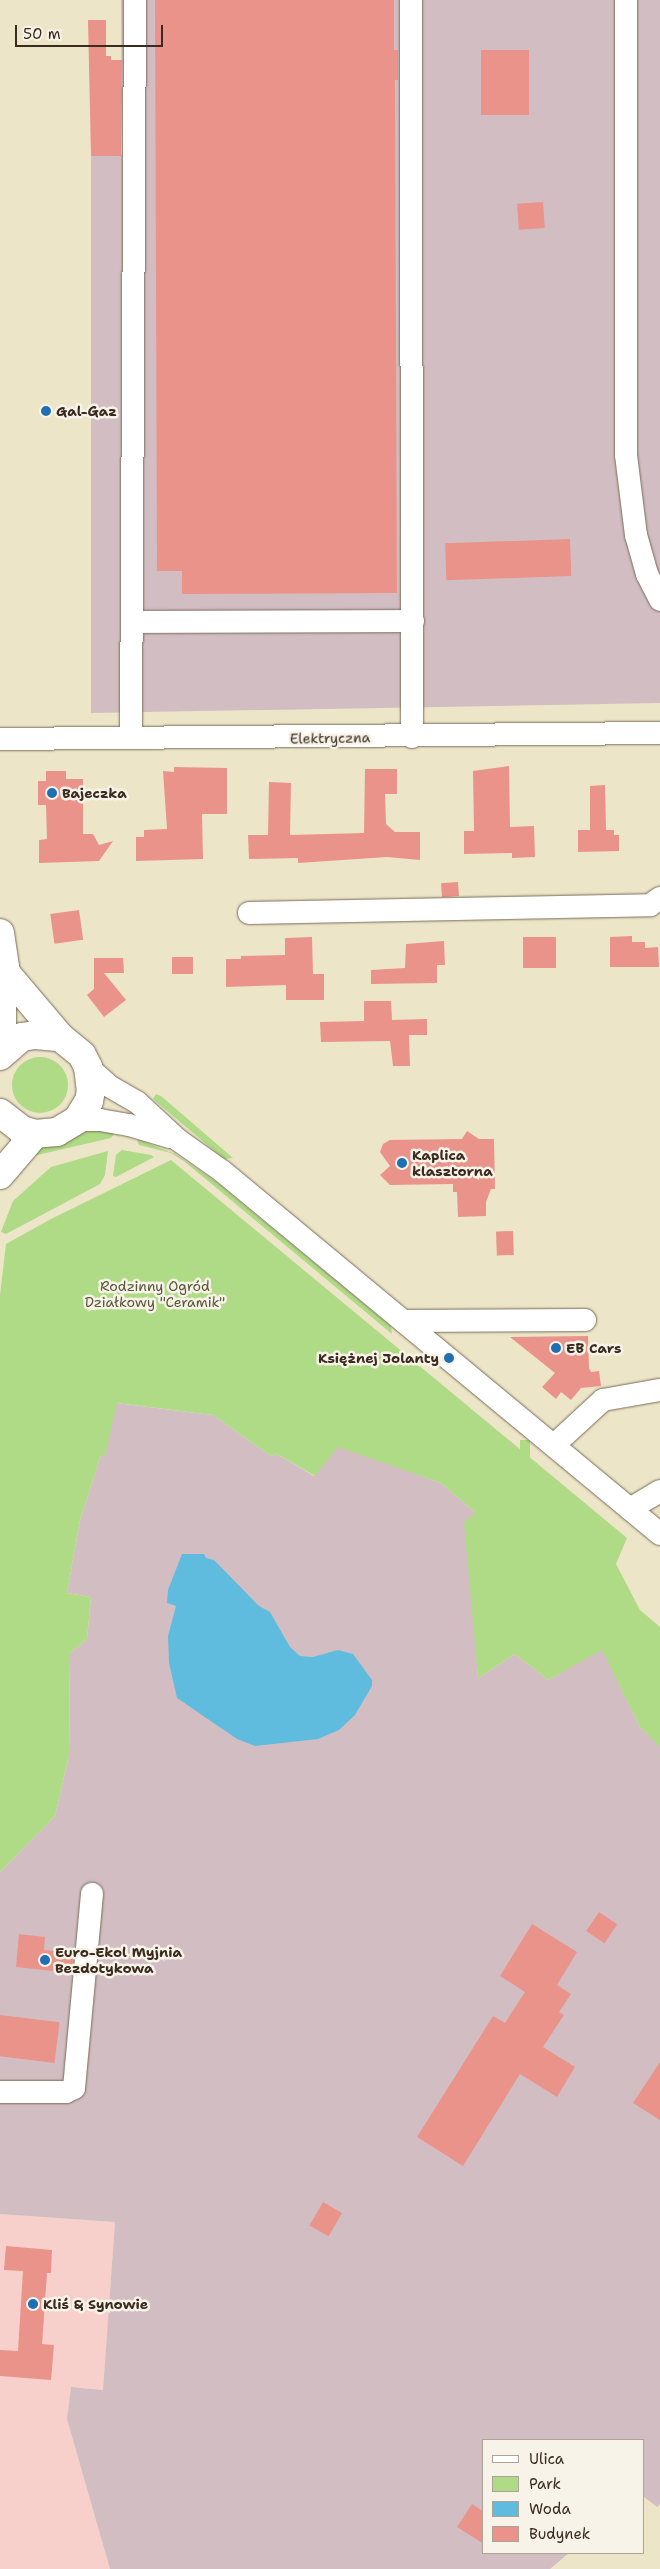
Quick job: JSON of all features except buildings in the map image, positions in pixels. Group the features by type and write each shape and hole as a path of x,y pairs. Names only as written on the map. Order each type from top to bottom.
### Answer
{"main road":[{"path":"0,933 3,974 1,1054"},
{"path":"0,1113 10,1124 34,1134 57,1132 77,1120 89,1101 91,1078 82,1054 60,1038 3,974"},
{"path":"1,1054 22,1038 48,1034 60,1038"},
{"path":"0,1175 34,1134"}],"street":[{"path":"131,737 135,0"},
{"path":"411,0 412,737"},
{"path":"626,0 625,446 636,535 647,574 660,600"},
{"path":"132,622 413,621"},
{"name":"Elektryczna","path":"0,739 412,737 660,733"},
{"path":"249,913 650,905 660,898"},
{"path":"88,1067 109,1086 137,1102 178,1140 222,1171 660,1534"},
{"path":"77,1120 100,1120 129,1125 178,1140"},
{"path":"403,1321 584,1320"},
{"path":"554,1446 603,1400 660,1390"},
{"path":"630,1509 660,1491"},
{"path":"0,2092 66,2092 74,2088 92,1894"}],"shaded area":[{"path":"121,0 660,0 660,703 91,713 91,156 122,155"},
{"path":"116,1403 213,1415 271,1456 277,1454 314,1476 338,1446 441,1483 476,1513 474,1625 478,1678 515,1654 548,1680 602,1649 640,1727 660,1746 660,2504 657,2507 645,2498 645,2439 482,2439 482,2554 568,2554 550,2569 110,2569 67,2419 71,2387 103,2390 115,2222 0,2214 0,1872 55,1816 69,1755 70,1653 87,1639 91,1597 67,1593 80,1520 101,1455 105,1455"},
{"path":"0,2214 115,2222 103,2390 71,2387 67,2419 110,2569 0,2569"}],"green space":[{"path":"40,1057 51,1059 60,1065 66,1074 68,1085 66,1096 60,1105 51,1111 40,1113 29,1111 20,1105 14,1096 12,1085 14,1074 20,1065 29,1059"},
{"path":"156,1094 161,1096 233,1158 224,1159 153,1099"},
{"path":"77,1131 116,1131 111,1138 33,1156 32,1147"},
{"path":"137,1139 175,1154 215,1181 391,1326 392,1334 184,1161 171,1153 139,1145"},
{"path":"122,1150 154,1157 116,1177 113,1176 116,1155"},
{"path":"108,1151 105,1175 100,1184 6,1234 1,1232 13,1201 51,1167"},
{"name":"Rodzinny Ogród Działkowy \"Ceramik\"","path":"171,1160 627,1538 616,1564 640,1610 660,1627 660,1747 640,1727 602,1650 548,1680 515,1654 478,1678 464,1522 476,1513 441,1483 338,1447 315,1476 277,1454 271,1456 213,1415 117,1403 105,1456 101,1455 80,1520 67,1593 91,1597 87,1639 70,1653 69,1755 55,1816 0,1872 0,1295 6,1244 51,1219"},
{"path":"520,1440 530,1440 530,1534 520,1534"}],"water":[{"path":"182,1554 204,1554 206,1558 214,1560 259,1606 270,1612 290,1647 300,1656 313,1657 338,1650 353,1654 372,1680 372,1686 355,1715 339,1730 318,1739 255,1746 237,1739 177,1698 169,1663 168,1636 176,1606 167,1603 168,1590"}],"place":[{"name":"Gal-Gaz","path":"46,411"},
{"name":"Bajeczka","path":"52,793"},
{"name":"Kaplica klasztorna","path":"402,1163"},
{"name":"EB Cars","path":"556,1348"},
{"name":"Księżnej Jolanty","path":"449,1358"},
{"name":"Euro-Ekol Myjnia Bezdotykowa","path":"45,1960"},
{"name":"Kliś & Synowie","path":"33,2304"}]}
